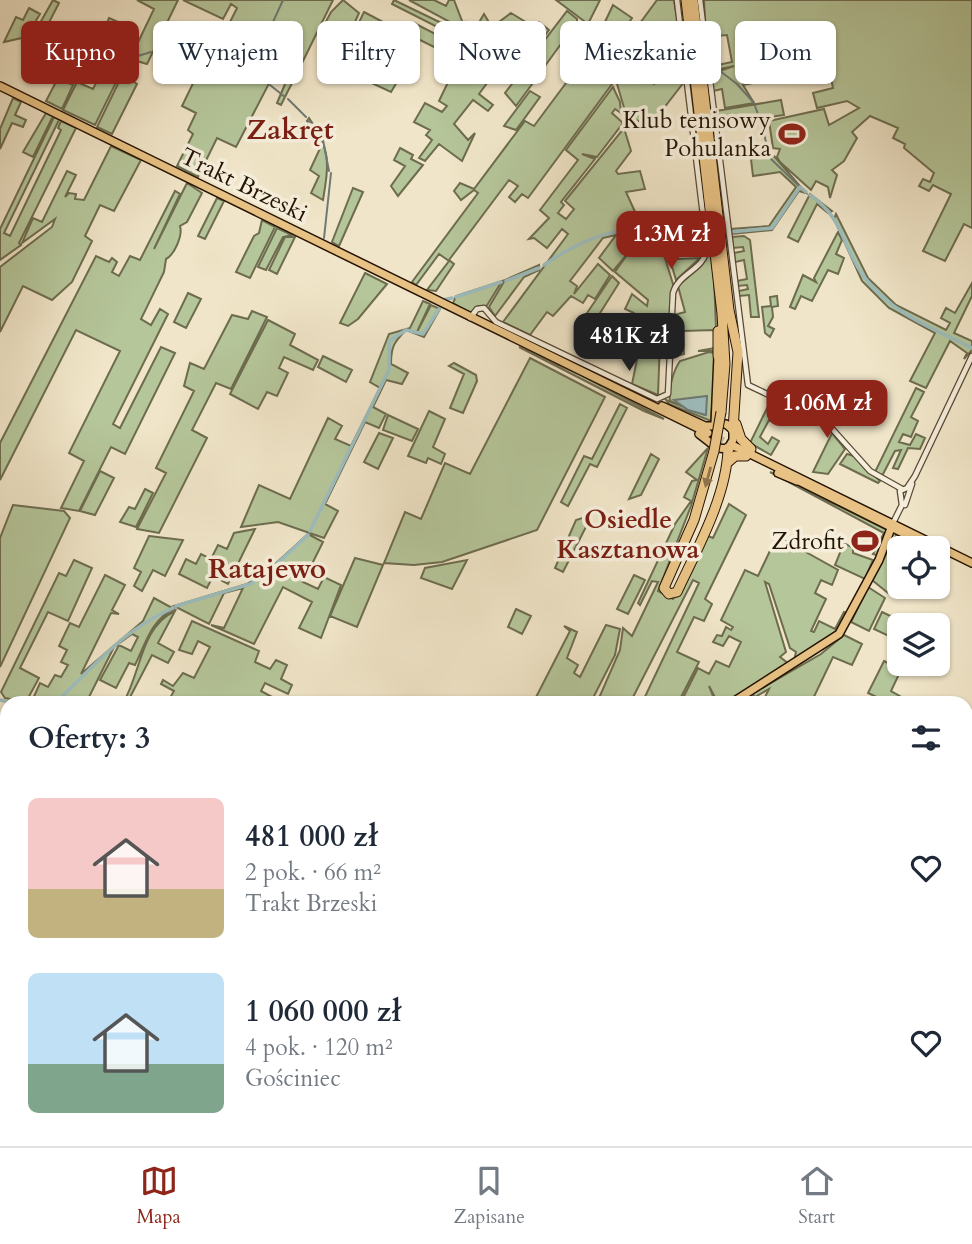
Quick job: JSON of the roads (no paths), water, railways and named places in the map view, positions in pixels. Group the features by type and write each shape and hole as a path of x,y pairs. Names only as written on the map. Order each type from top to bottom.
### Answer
{"highway":[{"path":"686,0 719,280 724,349 721,412 714,452 694,520 664,588 670,595 678,589 706,527 727,463 736,411 738,346 729,310 693,0"},
{"path":"718,356 719,280"},
{"path":"727,463 735,456 748,453 738,433 736,411"}],"main road":[{"name":"Trakt Brzeski","path":"0,86 631,396"},
{"path":"718,356 712,431 718,448 732,441"},
{"path":"631,396 655,403 712,431"},
{"path":"631,396 651,411 712,431 726,424 732,441 748,453 972,565"},
{"path":"732,441 799,479"},
{"path":"894,527 910,536"},
{"path":"743,696 835,639 847,623 894,527"},
{"path":"950,556 972,565"}],"street":[{"name":"Trakt Brzeski","path":"471,318 477,309 484,309 502,326 651,397 664,398 670,390 675,287 679,280 703,262 707,251 677,0"},
{"path":"700,0 747,383 753,390 826,422 870,471 903,490"},
{"path":"894,527 904,498 903,490 915,476 972,356"},
{"path":"903,490 904,498"}],"water":[{"path":"707,396 706,415 688,410 674,400"}],"waterway":[{"path":"273,21 283,0"},
{"path":"139,56 151,52"},
{"path":"721,72 737,84 754,103"},
{"path":"270,85 280,93"},
{"path":"288,99 306,117"},
{"path":"755,106 760,120"},
{"path":"308,120 323,140 329,171"},
{"path":"761,122 770,158 800,187"},
{"path":"324,238 331,173"},
{"path":"730,232 772,228 800,187 806,192"},
{"path":"810,195 830,214 857,267 887,301 914,319 972,348"},
{"path":"544,265 584,242 620,231 658,229 704,234"},
{"path":"506,281 539,268"},
{"path":"456,297 501,282"},
{"path":"443,300 452,298"},
{"path":"310,531 389,370 389,341 406,330 423,334 439,309"},
{"path":"176,606 250,584 267,573 308,535"},
{"path":"62,696 123,639 173,608"}],"tunnel":[{"path":"708,433 734,446"}],"place":[{"name":"Klub tenisowy Pohulanka","path":"792,134"},
{"name":"Zdrofit","path":"865,541"}],"district":[{"name":"Zakręt","path":"290,130"},
{"name":"Osiedle Kasztanowa","path":"628,534"},
{"name":"Ratajewo","path":"267,569"}]}
